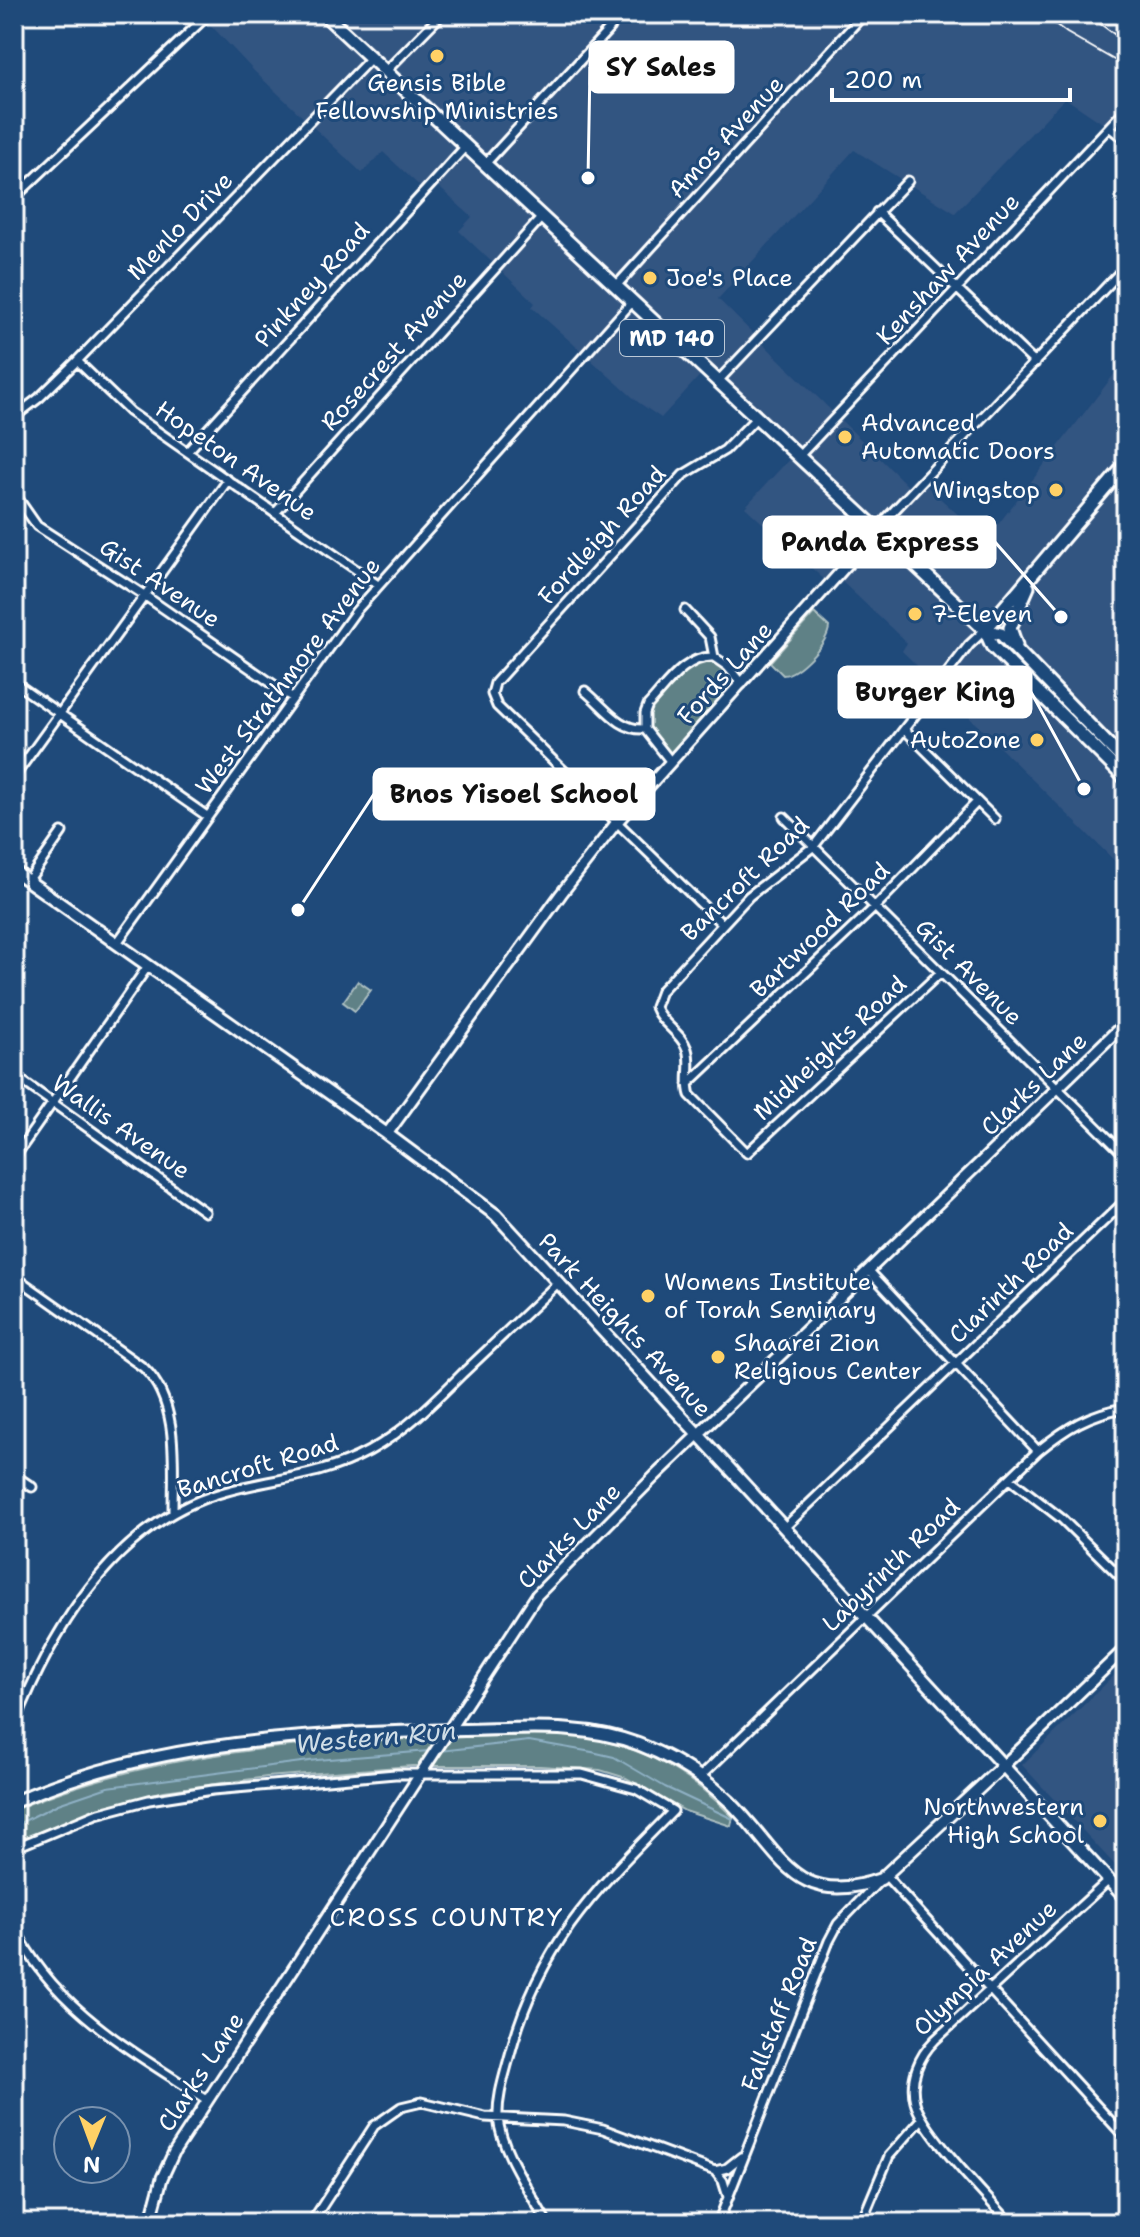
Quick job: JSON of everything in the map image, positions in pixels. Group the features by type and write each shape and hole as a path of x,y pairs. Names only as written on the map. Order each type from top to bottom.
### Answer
{"main road":[{"name":"MD 140","path":"324,14 985,630 992,646 1126,779"},
{"path":"985,630 1126,464"},
{"path":"1033,576 1010,631 1016,644 1061,698"},
{"name":"MD 140","path":"985,630 1001,634 1126,763"},
{"name":"Park Heights Avenue","path":"14,871 387,1134 496,1215 1126,1899"},
{"path":"14,1802 82,1775 173,1754 322,1736 448,1730 589,1731 653,1750 700,1777 731,1803 785,1867 799,1878 815,1885 839,1887 863,1885 883,1877"},
{"name":"Fallstaff Road","path":"883,1877 1003,1766"}],"street":[{"path":"14,198 209,14"},
{"path":"386,71 442,14"},
{"name":"Amos Avenue","path":"616,286 864,14"},
{"path":"485,164 611,27"},
{"name":"Menlo Drive","path":"14,417 39,398 77,361 371,58"},
{"name":"Kenshaw Avenue","path":"799,456 1126,109"},
{"path":"1109,127 1126,140"},
{"name":"Pinkney Road","path":"188,451 466,146"},
{"path":"718,381 908,181"},
{"path":"877,212 1035,363"},
{"name":"Rosecrest Avenue","path":"276,512 542,217"},
{"name":"Fords Lane","path":"387,1134 617,822 887,518 1126,266"},
{"name":"West Strathmore Avenue","path":"117,943 378,585 633,301"},
{"name":"Hopeton Avenue","path":"77,361 130,412 378,585"},
{"name":"Fordleigh Road","path":"617,822 497,706 492,694 495,683 683,475 721,454 757,417"},
{"path":"14,777 228,480"},
{"name":"Gist Avenue","path":"14,493 37,526 293,698"},
{"path":"685,610 710,637 714,657"},
{"name":"Bancroft Road","path":"688,1084 686,1047 655,1007 661,991 749,896 814,846 969,645 985,630"},
{"path":"671,762 645,729 648,705 687,665 698,658 714,657 727,666 742,684"},
{"path":"14,682 207,816"},
{"path":"585,691 623,725 633,730 645,729"},
{"path":"905,730 995,819"},
{"name":"Bartwood Road","path":"688,1084 875,907 977,802"},
{"name":"Gist Avenue","path":"784,817 1126,1156"},
{"path":"617,822 722,924"},
{"path":"28,881 62,832"},
{"path":"14,1158 148,966"},
{"name":"Midheights Road","path":"688,1084 693,1100 747,1153 940,973"},
{"name":"Clarks Lane","path":"150,2223 166,2165 537,1595 698,1435 1126,1022"},
{"name":"Wallis Avenue","path":"14,1075 205,1212"},
{"name":"Clarinth Road","path":"784,1528 1126,1200"},
{"path":"868,1270 1038,1451"},
{"path":"14,1276 154,1378 163,1395 170,1427 173,1512"},
{"name":"Bancroft Road","path":"14,1726 47,1654 92,1585 140,1533 173,1512 223,1492 321,1472 371,1449 416,1419 559,1282"},
{"name":"Labyrinth Road","path":"700,1777 1038,1451 1083,1419 1126,1408"},
{"path":"14,1475 32,1487"},
{"path":"1010,1479 1051,1509 1126,1582"},
{"name":"Fallstaff Road","path":"1003,1766 1126,1648"},
{"path":"14,1848 96,1814 175,1795 349,1776 565,1772 598,1776 636,1789 673,1811 600,1885 553,1949 518,2028 501,2089 498,2118 507,2148 547,2223"},
{"path":"883,1877 1126,2138"},
{"name":"Fallstaff Road","path":"718,2223 829,1941 838,1924 883,1877"},
{"name":"Olympia Avenue","path":"922,2119 913,2092 915,2074 922,2057 935,2040 1109,1880"},
{"path":"14,1926 35,1962 64,1998 109,2036 207,2100"},
{"path":"311,2223 374,2126 391,2112 422,2102 498,2118 564,2121 603,2129 715,2171 723,2181 728,2197"},
{"path":"861,2223 889,2156 922,2119 1010,2223"},
{"path":"715,2171 727,2168 745,2153"}],"shaded area":[{"path":"208,14 1126,14 1126,139 1065,98 955,213 854,150 718,299 913,491 920,480 986,540 1126,359 1126,872 902,651 907,643 836,576 829,584 745,507 795,453 706,369 661,418 638,402 532,307 535,303 459,231 472,217 433,182 425,191 383,152 362,173 255,72 204,18"},
{"name":"Northwestern High School","path":"1126,1664 1126,1877 1022,1765"}],"green space":[{"path":"814,613 829,627 824,641 804,664 783,675 770,662"},
{"path":"711,660 726,669 734,681 669,757 647,725 652,706 697,661"},
{"path":"358,981 371,990 355,1011 343,1002"},
{"path":"558,1734 632,1749 675,1770 695,1783 733,1817 731,1826 685,1811 626,1778 600,1770 540,1766 412,1766 267,1777 164,1791 108,1806 14,1841 14,1810 79,1786 146,1768 213,1755 282,1747 420,1738"}],"waterway":[{"name":"Western Run","path":"440,1751 529,1741 614,1757 665,1787 733,1819"},
{"name":"Western Run","path":"14,1826 58,1804 108,1787 317,1760 429,1751"}],"railway":[{"path":"1042,14 1067,33 1114,60"},
{"path":"1087,14 1126,43"}],"place":[{"name":"Gensis Bible Fellowship Ministries","path":"437,56"},
{"name":"SY Sales","path":"588,178"},
{"name":"Joe's Place","path":"650,278"},
{"name":"Advanced Automatic Doors","path":"845,437"},
{"name":"Wingstop","path":"1056,490"},
{"name":"7-Eleven","path":"915,614"},
{"name":"Panda Express","path":"1061,617"},
{"name":"AutoZone","path":"1037,740"},
{"name":"Burger King","path":"1084,789"},
{"name":"Bnos Yisoel School","path":"298,910"},
{"name":"Womens Institute of Torah Seminary","path":"648,1296"},
{"name":"Shaarei Zion Religious Center","path":"718,1357"},
{"name":"Northwestern High School","path":"1100,1821"}],"district":[{"name":"CROSS COUNTRY","path":"447,1917"}]}
